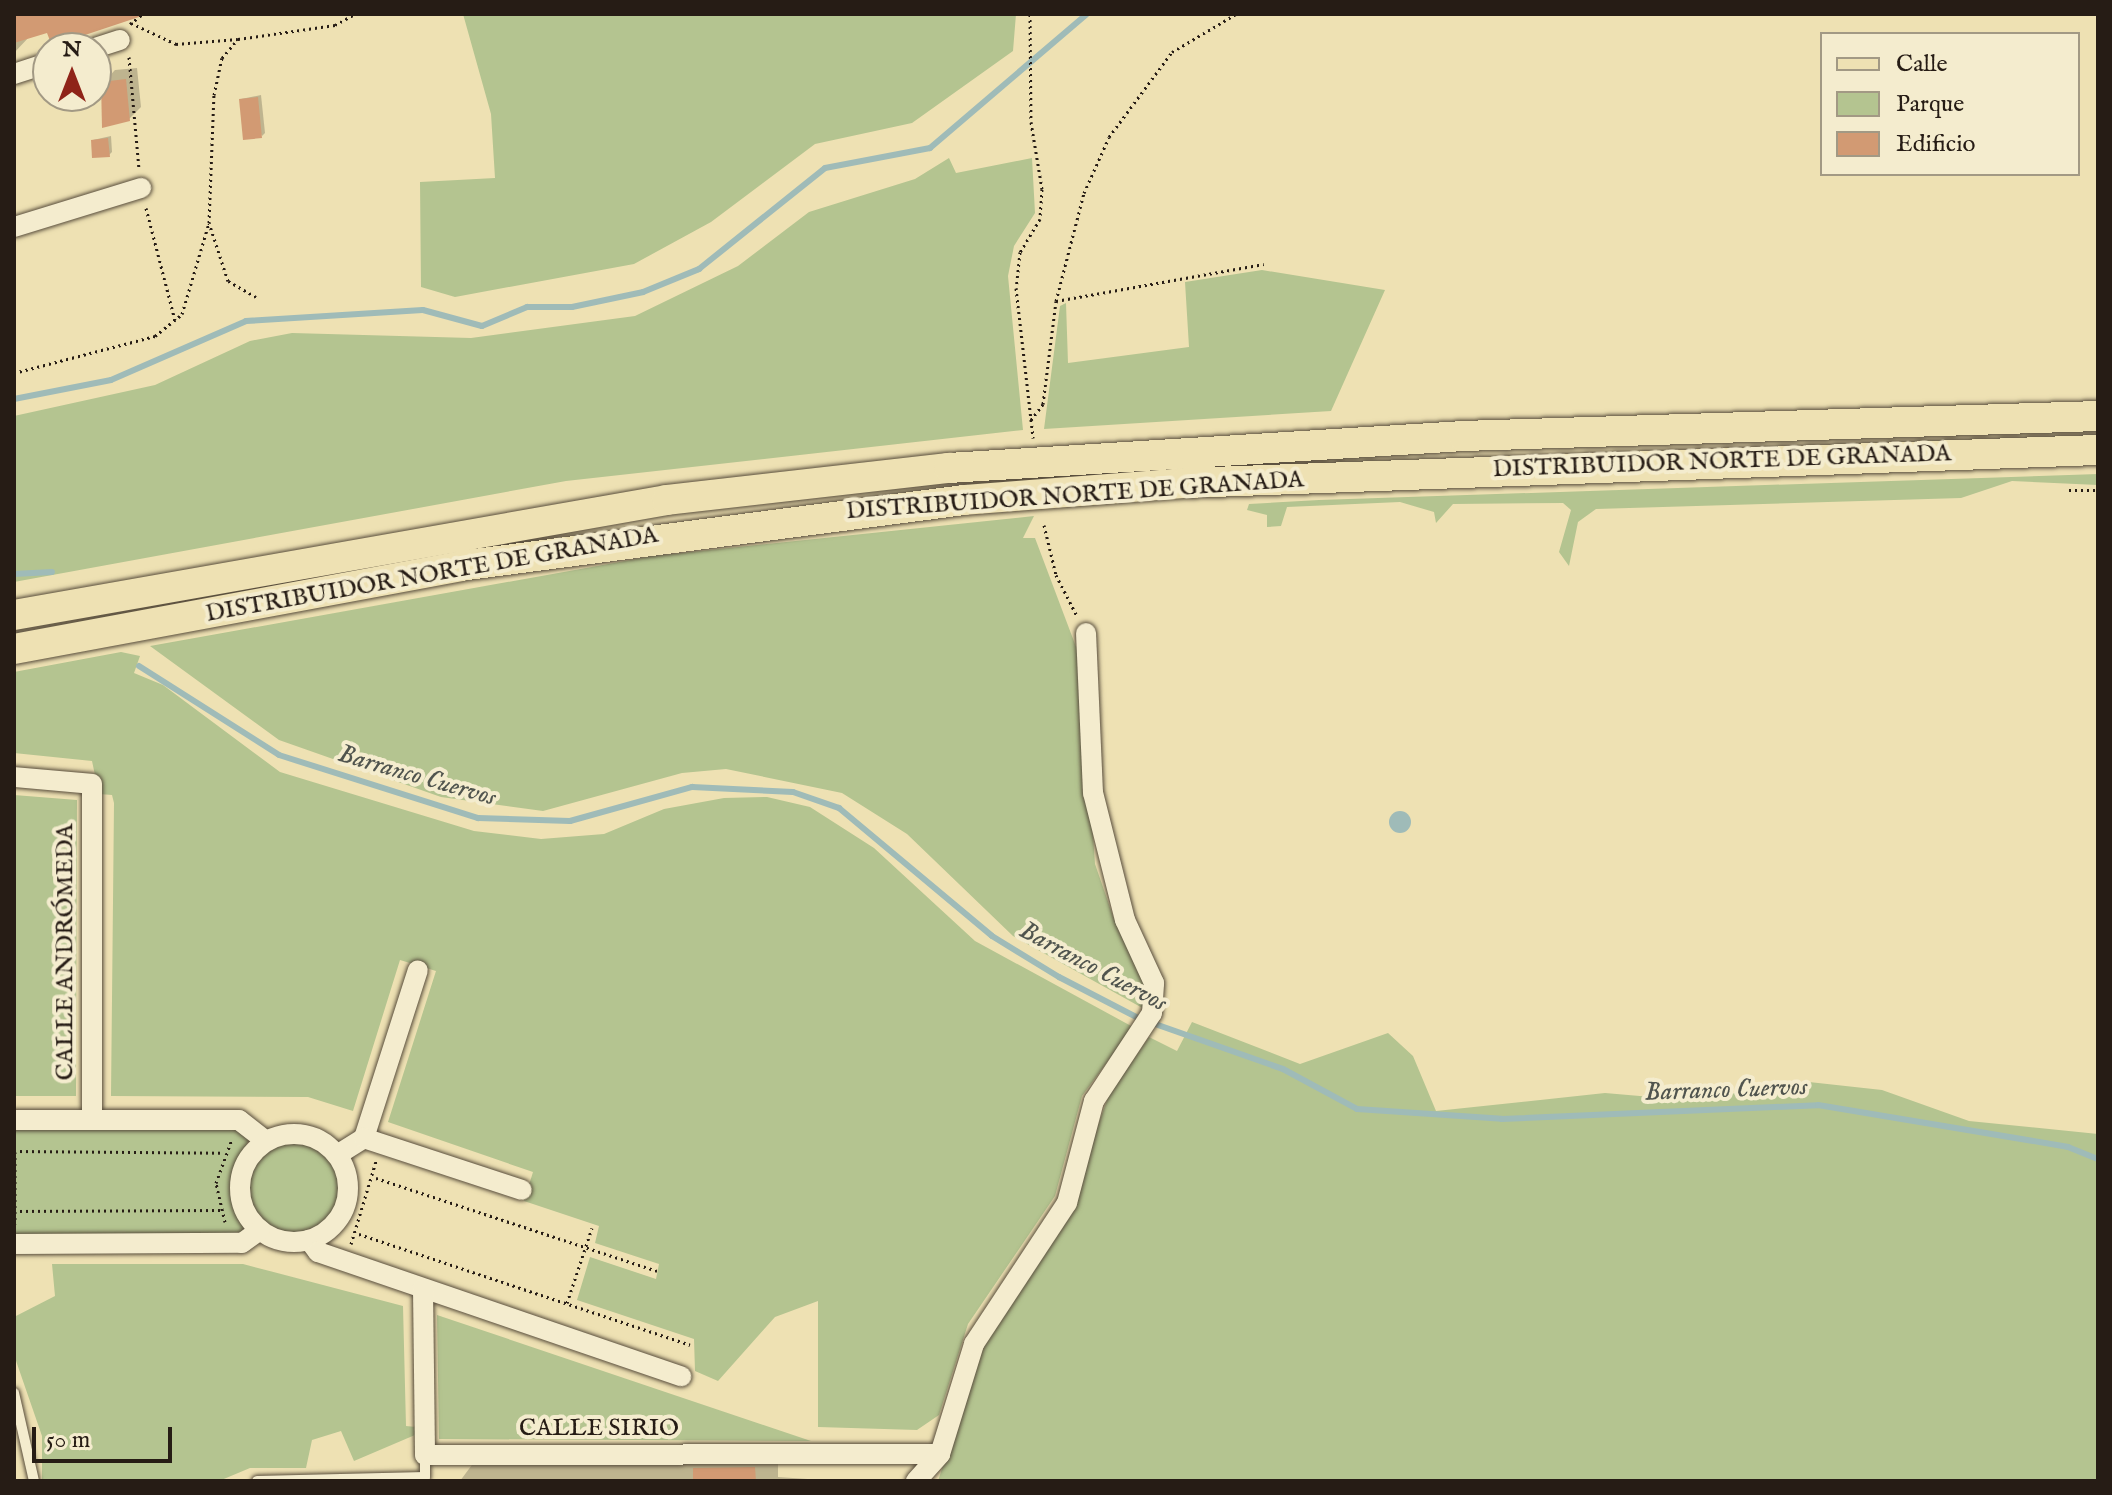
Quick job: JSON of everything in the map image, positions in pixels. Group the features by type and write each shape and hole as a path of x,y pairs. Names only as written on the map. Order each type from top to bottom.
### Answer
{"main road":[{"name":"DISTRIBUIDOR NORTE DE GRANADA","path":"14,615 620,507 949,468 1463,436 2098,416"},
{"name":"DISTRIBUIDOR NORTE DE GRANADA","path":"14,649 460,566 964,500 1184,483 2098,450"}],"street":[{"path":"112,39 125,32"},
{"path":"14,227 141,188"},
{"path":"916,1481 940,1454 974,1344 1067,1203 1094,1101 1147,1022 1154,983 1125,920 1093,793 1086,633"},
{"name":"CALLE ANDRÓMEDA","path":"14,777 92,784 92,1120"},
{"path":"337,1155 364,1138 418,970"},
{"path":"14,1120 239,1120 266,1141"},
{"path":"337,1155 297,1134 266,1141 240,1184 244,1209 260,1230 309,1240 318,1252 681,1376"},
{"path":"364,1138 522,1190"},
{"path":"309,1240 345,1205 337,1155"},
{"path":"14,1244 242,1243 260,1230"},
{"path":"423,1289 425,1455"},
{"name":"CALLE SIRIO","path":"425,1455 940,1454"}],"lane":[{"path":"14,1393 34,1481"},
{"path":"257,1481 425,1477 425,1455"}],"path":[{"path":"125,32 176,44 335,25 355,14"},
{"path":"1030,14 1031,122 1042,189 1040,219 1020,252 1016,288 1033,438"},
{"path":"1031,420 1043,404 1056,301 1084,193 1109,137 1172,52 1236,14"},
{"path":"14,373 155,336 182,314 209,223 214,95 222,58 238,39"},
{"path":"209,223 228,281 256,297"},
{"path":"1056,301 1264,264"},
{"path":"2069,490 2098,490"},
{"path":"1044,525 1056,575 1086,633"},
{"path":"230,1233 221,1210 216,1183 224,1153 239,1128"},
{"path":"15,1236 14,1151 224,1153"},
{"path":"346,1251 359,1234 376,1178 377,1158"},
{"path":"376,1178 657,1271"},
{"path":"14,1211 221,1210"},
{"path":"567,1303 592,1228"},
{"path":"359,1234 690,1345"},
{"path":"458,1278 461,1268"},
{"path":"645,1340 648,1331"}],"green space":[{"path":"463,14 1016,14 1013,51 912,123 815,144 711,222 634,264 455,297 421,287 420,182 495,178 491,114"},
{"path":"949,158 956,173 1032,158 1035,213 1014,246 1008,276 1023,430 566,481 14,582 14,416 155,385 250,341 292,333 471,338 635,316 738,266 809,212 915,179"},
{"path":"1262,270 1385,290 1331,411 1044,429 1060,306 1066,303 1068,363 1189,347 1185,282"},
{"path":"2098,474 2098,485 2012,481 1961,498 1596,509 1578,522 1569,566 1559,552 1571,510 1563,503 1453,504 1436,523 1434,512 1400,502 1287,507 1281,526 1267,527 1267,515 1247,510 1249,504 1319,500"},
{"path":"1034,516 1023,538 1035,538 1081,660 1095,864 1114,919 1143,970 1146,1010 1013,936 907,834 842,793 726,769 682,773 543,811 441,797 279,740 150,646 653,556"},
{"path":"121,652 140,656 134,673 163,685 280,772 474,831 541,839 604,834 664,809 724,798 767,797 810,807 874,848 975,941 1133,1027 1082,1096 1055,1196 968,1324 939,1415 917,1430 818,1427 818,1301 775,1317 718,1381 695,1371 694,1339 577,1300 590,1257 656,1279 659,1264 595,1243 599,1226 524,1201 533,1172 388,1122 436,971 400,960 353,1111 308,1097 111,1096 114,803 112,795 99,794 92,761 14,753 14,672"},
{"path":"14,795 77,800 76,1096 14,1096"},
{"path":"1192,1022 1300,1064 1388,1033 1413,1056 1436,1111 1605,1093 1686,1100 1809,1082 1882,1090 1969,1121 2098,1134 2098,1481 938,1481 986,1333 1075,1188 1109,1095 1149,1037 1177,1051"},
{"path":"237,1124 250,1137 231,1179 233,1206 247,1231 235,1238 14,1237 14,1126"},
{"path":"293,1142 310,1146 325,1156 335,1171 339,1188 335,1205 325,1220 310,1230 293,1234 276,1230 261,1220 251,1205 247,1188 251,1171 261,1156 276,1146"},
{"path":"52,1264 243,1264 403,1306 406,1426 416,1427 415,1435 354,1461 341,1431 312,1440 306,1468 250,1468 219,1481 42,1481 42,1436 14,1355 14,1317 55,1296"},
{"path":"437,1315 811,1441 439,1439"}],"water":[{"path":"1400,811 1408,814 1411,822 1408,830 1400,833 1392,830 1389,822 1392,814"}],"building":[{"path":"14,14 139,14 139,17 94,32 32,32 32,38 14,43"},
{"path":"126,79 130,121 102,128 102,112 112,112 112,81"},
{"path":"258,97 262,138 243,140 239,99"},
{"path":"108,138 110,157 92,158 91,140"},
{"path":"755,1467 756,1481 693,1481 693,1468"}],"waterway":[{"path":"14,399 111,380 246,321 423,310 482,326 527,307 572,307 643,292 699,269 825,168 930,148 1087,14"},
{"name":"Barranco Cuervos","path":"14,574 52,572"},
{"name":"Barranco Cuervos","path":"139,666 279,755 478,818 570,821 692,787 793,792 839,808 992,936 1059,977 1138,1018 1283,1069 1357,1109 1502,1119 1818,1105 2068,1147 2098,1159"}]}
